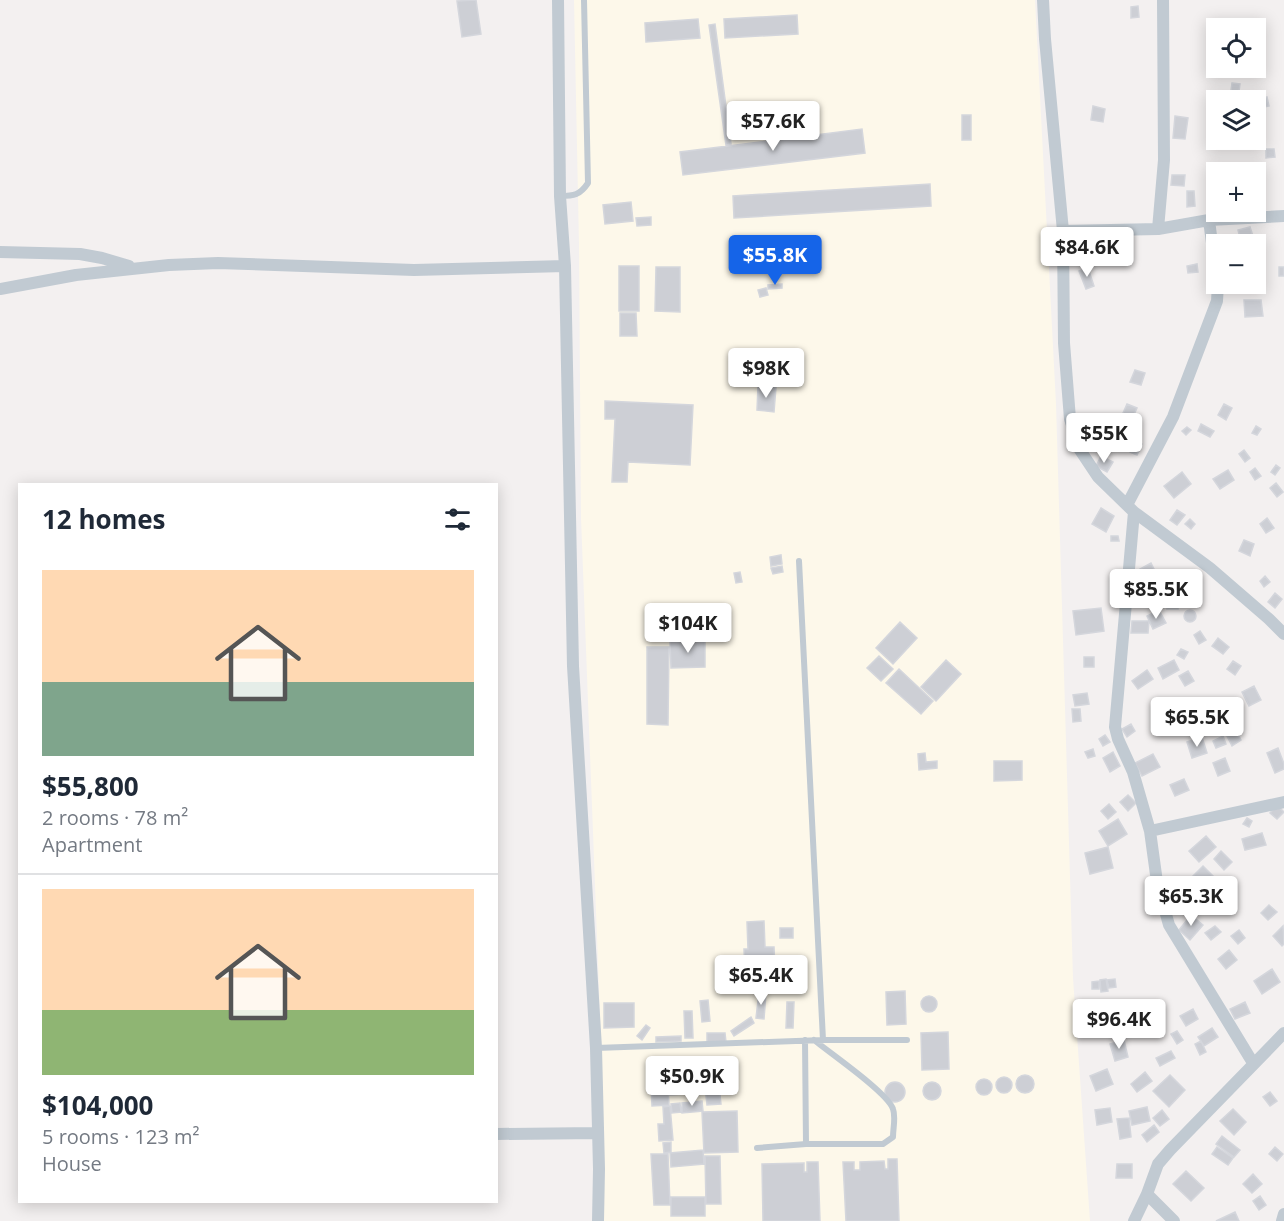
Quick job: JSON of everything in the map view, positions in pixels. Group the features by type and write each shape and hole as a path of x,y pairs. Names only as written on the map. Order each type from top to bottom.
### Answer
{"street":[{"path":"558,0 560,196 566,266 573,666 596,1048 598,1221"},
{"path":"1043,0 1063,231 1064,343 1070,419 1080,450 1098,477 1131,508 1210,568 1284,634"},
{"path":"1158,229 1164,160 1163,0"},
{"path":"1266,217 1284,216"},
{"path":"1063,231 1158,229 1206,221"},
{"path":"0,252 80,254 136,268"},
{"path":"0,289 76,275 136,268 218,263 414,270 566,266"},
{"path":"1217,294 1217,301 1173,417 1131,508 1115,727 1150,831 1157,882 1169,925 1253,1063"},
{"path":"1150,831 1284,802"},
{"path":"1134,1221 1158,1164 1253,1063 1284,1034"},
{"path":"498,1134 598,1133"},
{"path":"1147,1194 1174,1221"},
{"path":"1282,1221 1284,1214"}],"lane":[{"path":"560,196 580,194 588,183 584,0"},
{"path":"799,561 823,1040"},
{"path":"596,1048 805,1040 907,1040"},
{"path":"805,1040 806,1144"},
{"path":"758,1148 806,1144 883,1144 893,1137 894,1111 892,1105 880,1092 814,1040"}],"shaded area":[{"path":"574,0 1035,0 1056,404 1073,978 1090,1221 604,1221 601,1042 581,518"}],"building":[{"path":"476,0 481,34 462,37 457,1"},
{"path":"1138,6 1139,17 1131,18 1131,7"},
{"path":"797,15 798,34 725,38 724,19"},
{"path":"698,19 700,38 646,42 645,23"},
{"path":"715,24 731,144 726,145 709,25"},
{"path":"1232,83 1240,84 1239,90 1231,90"},
{"path":"1093,106 1105,109 1103,122 1091,120"},
{"path":"962,115 971,115 971,140 962,140"},
{"path":"1175,116 1188,118 1185,139 1173,138"},
{"path":"862,129 865,153 683,175 680,152"},
{"path":"1274,149 1275,157 1266,158 1266,150"},
{"path":"1172,175 1185,175 1184,186 1171,185"},
{"path":"930,184 931,206 734,218 733,196"},
{"path":"1187,191 1194,191 1195,206 1187,207"},
{"path":"631,202 633,221 605,224 603,205"},
{"path":"651,217 651,225 637,226 636,218"},
{"path":"1250,227 1252,234 1239,234 1238,230"},
{"path":"1197,264 1198,272 1188,273 1187,266"},
{"path":"619,266 639,266 639,311 619,311"},
{"path":"656,267 680,267 680,312 655,311"},
{"path":"1279,267 1284,267 1284,276 1279,276"},
{"path":"1088,268 1094,286 1086,289 1079,271"},
{"path":"782,284 782,288 768,289 768,285"},
{"path":"766,288 768,295 760,297 758,290"},
{"path":"1244,300 1261,300 1263,316 1245,317"},
{"path":"620,313 636,313 637,336 620,336"},
{"path":"1135,370 1145,373 1141,385 1130,382"},
{"path":"758,386 776,387 774,412 757,410"},
{"path":"605,401 693,405 690,465 628,462 627,482 612,482 615,419 605,419"},
{"path":"1127,404 1137,408 1129,426 1119,422"},
{"path":"1224,404 1232,408 1226,420 1218,415"},
{"path":"1201,424 1214,431 1210,437 1198,431"},
{"path":"1256,426 1261,429 1257,435 1252,433"},
{"path":"1187,427 1191,430 1186,435 1182,431"},
{"path":"1110,432 1120,437 1115,446 1105,442"},
{"path":"1129,438 1142,444 1137,455 1126,447"},
{"path":"1244,450 1250,458 1245,462 1239,454"},
{"path":"1101,456 1113,462 1107,472 1096,466"},
{"path":"1276,465 1280,468 1275,475 1271,472"},
{"path":"1255,468 1261,476 1255,480 1250,472"},
{"path":"1228,470 1234,480 1220,489 1213,479"},
{"path":"1182,472 1191,484 1174,498 1164,486"},
{"path":"1276,483 1283,492 1277,497 1270,488"},
{"path":"1101,508 1114,516 1106,532 1092,524"},
{"path":"1177,510 1185,515 1177,525 1170,520"},
{"path":"1267,518 1274,528 1266,533 1260,524"},
{"path":"1190,519 1195,524 1191,529 1185,524"},
{"path":"1111,536 1118,536 1119,541 1111,541"},
{"path":"1244,540 1254,544 1250,556 1239,551"},
{"path":"781,555 782,564 771,566 770,557"},
{"path":"1151,563 1155,571 1145,577 1140,569"},
{"path":"782,566 783,572 773,574 771,568"},
{"path":"740,572 742,582 736,583 734,573"},
{"path":"1265,576 1270,582 1264,587 1260,581"},
{"path":"1188,579 1201,585 1194,600 1181,594"},
{"path":"1275,593 1282,599 1275,608 1268,602"},
{"path":"1167,597 1178,597 1178,609 1167,609"},
{"path":"1101,608 1104,631 1076,635 1073,611"},
{"path":"1159,610 1166,623 1153,629 1147,616"},
{"path":"1192,610 1196,616 1192,622 1188,622 1184,614"},
{"path":"1132,621 1149,621 1148,633 1131,633"},
{"path":"900,622 917,638 893,664 876,648"},
{"path":"1200,631 1206,640 1199,644 1194,635"},
{"path":"1218,638 1229,647 1223,654 1212,646"},
{"path":"705,640 705,667 671,668 670,641"},
{"path":"647,647 669,647 668,725 647,724"},
{"path":"1181,649 1188,652 1184,659 1177,655"},
{"path":"879,656 893,669 881,681 867,668"},
{"path":"1084,657 1094,657 1094,667 1084,667"},
{"path":"946,660 961,674 936,701 921,687"},
{"path":"1174,660 1179,670 1163,679 1158,668"},
{"path":"1233,661 1241,666 1235,675 1227,669"},
{"path":"899,669 933,701 921,714 886,683"},
{"path":"1147,670 1153,679 1138,689 1132,681"},
{"path":"1188,671 1194,681 1185,686 1179,676"},
{"path":"1254,686 1261,700 1249,706 1242,692"},
{"path":"1087,693 1089,704 1075,706 1073,695"},
{"path":"1072,709 1080,709 1081,721 1073,722"},
{"path":"1218,709 1225,721 1213,728 1207,716"},
{"path":"1131,724 1135,731 1127,737 1122,729"},
{"path":"1236,731 1241,740 1232,746 1227,736"},
{"path":"1105,735 1110,742 1103,746 1099,739"},
{"path":"1223,736 1226,744 1216,748 1213,741"},
{"path":"1202,737 1207,753 1192,758 1187,742"},
{"path":"1278,748 1284,769 1275,773 1267,753"},
{"path":"1093,749 1095,756 1088,758 1085,752"},
{"path":"1113,752 1120,766 1110,772 1103,758"},
{"path":"925,753 926,762 937,761 937,768 919,770 918,754"},
{"path":"1153,754 1160,767 1142,776 1135,763"},
{"path":"1225,758 1230,771 1218,776 1213,763"},
{"path":"994,761 1022,761 1022,780 994,781"},
{"path":"1184,779 1189,790 1175,796 1170,785"},
{"path":"1128,795 1136,803 1128,811 1120,802"},
{"path":"1109,804 1116,812 1108,819 1101,811"},
{"path":"1277,805 1284,812 1277,819 1270,813"},
{"path":"1247,818 1252,821 1249,827 1243,824"},
{"path":"1118,819 1127,834 1108,846 1099,831"},
{"path":"1262,833 1266,845 1245,850 1242,839"},
{"path":"1206,836 1216,847 1199,862 1189,851"},
{"path":"1108,847 1113,868 1090,874 1085,853"},
{"path":"1221,851 1232,862 1224,870 1214,859"},
{"path":"1203,866 1214,877 1202,889 1191,878"},
{"path":"1182,878 1193,895 1181,903 1170,885"},
{"path":"1219,891 1229,898 1222,907 1213,901"},
{"path":"1269,905 1277,912 1268,920 1261,913"},
{"path":"1191,915 1203,925 1190,940 1179,930"},
{"path":"764,921 765,947 774,947 775,971 765,971 766,979 753,979 753,972 745,972 744,949 748,949 747,922"},
{"path":"1215,926 1221,932 1211,940 1205,933"},
{"path":"1283,926 1284,944 1282,946 1273,936"},
{"path":"780,928 793,928 793,938 780,938"},
{"path":"1239,930 1245,938 1238,944 1231,936"},
{"path":"1229,950 1237,960 1226,969 1218,959"},
{"path":"1272,969 1280,982 1262,994 1254,981"},
{"path":"1106,979 1108,991 1101,992 1100,980"},
{"path":"1115,979 1116,987 1109,988 1107,980"},
{"path":"1099,981 1099,989 1092,989 1092,982"},
{"path":"905,991 906,1024 887,1025 886,992"},
{"path":"759,992 766,993 764,1019 756,1018"},
{"path":"929,996 935,998 937,1004 935,1010 929,1012 923,1010 921,1004 923,998"},
{"path":"708,1000 710,1021 702,1022 700,1001"},
{"path":"787,1002 794,1002 793,1028 786,1028"},
{"path":"1245,1002 1250,1013 1235,1019 1230,1009"},
{"path":"604,1003 634,1003 634,1027 604,1028"},
{"path":"1193,1009 1198,1019 1186,1026 1180,1016"},
{"path":"684,1011 692,1011 693,1038 685,1038"},
{"path":"751,1017 754,1023 734,1036 731,1031"},
{"path":"1111,1023 1113,1031 1101,1033 1099,1026"},
{"path":"646,1025 650,1028 642,1040 637,1036"},
{"path":"1097,1028 1099,1035 1093,1037 1092,1030"},
{"path":"1212,1028 1218,1037 1204,1046 1198,1037"},
{"path":"1177,1031 1183,1040 1177,1044 1171,1034"},
{"path":"948,1032 949,1069 922,1070 921,1033"},
{"path":"707,1033 725,1033 726,1042 707,1042"},
{"path":"681,1036 681,1041 656,1042 656,1037"},
{"path":"1124,1040 1128,1057 1115,1061 1110,1044"},
{"path":"1201,1041 1206,1052 1200,1055 1195,1044"},
{"path":"1171,1051 1175,1058 1160,1066 1156,1058"},
{"path":"667,1067 669,1105 652,1106 650,1068"},
{"path":"1107,1069 1113,1084 1096,1091 1090,1076"},
{"path":"1145,1072 1152,1081 1137,1092 1131,1084"},
{"path":"704,1075 705,1093 670,1095 669,1077"},
{"path":"1025,1075 1031,1078 1034,1084 1031,1090 1025,1093 1019,1090 1016,1084 1019,1078"},
{"path":"1170,1075 1185,1090 1169,1107 1153,1091"},
{"path":"1004,1077 1010,1079 1012,1085 1010,1091 1004,1093 998,1091 996,1085 998,1079"},
{"path":"984,1079 992,1087 984,1095 976,1087"},
{"path":"895,1082 902,1085 905,1092 902,1099 895,1102 888,1099 885,1092 888,1085"},
{"path":"928,1082 936,1082 941,1087 939,1098 928,1100 923,1095 923,1087"},
{"path":"719,1086 721,1104 707,1105 705,1087"},
{"path":"1270,1092 1277,1101 1270,1106 1263,1097"},
{"path":"702,1101 703,1111 682,1113 682,1103"},
{"path":"680,1103 681,1112 672,1113 671,1104"},
{"path":"670,1106 673,1140 659,1141 658,1124 664,1124 663,1107"},
{"path":"1147,1107 1150,1121 1132,1125 1129,1111"},
{"path":"1110,1108 1112,1122 1097,1125 1095,1110"},
{"path":"1233,1109 1246,1122 1234,1135 1220,1121"},
{"path":"1162,1110 1169,1119 1160,1126 1153,1118"},
{"path":"737,1111 738,1152 704,1153 702,1112"},
{"path":"1129,1118 1131,1137 1120,1139 1117,1119"},
{"path":"1154,1125 1159,1132 1147,1142 1142,1135"},
{"path":"1222,1136 1240,1150 1234,1157 1216,1144"},
{"path":"671,1142 671,1152 664,1153 663,1143"},
{"path":"1217,1147 1233,1158 1228,1165 1212,1154"},
{"path":"1275,1147 1283,1154 1277,1161 1269,1154"},
{"path":"703,1150 704,1164 671,1167 670,1153"},
{"path":"651,1154 668,1154 670,1205 654,1205"},
{"path":"705,1156 720,1156 721,1204 706,1204"},
{"path":"888,1159 897,1159 899,1221 846,1221 843,1162 854,1162 854,1170 860,1170 860,1162 884,1161 885,1169 888,1169"},
{"path":"807,1162 818,1162 820,1221 763,1221 762,1164 804,1163 804,1172 807,1172"},
{"path":"1117,1164 1132,1164 1132,1178 1116,1178"},
{"path":"1186,1171 1204,1188 1191,1201 1173,1184"},
{"path":"1253,1174 1262,1184 1252,1193 1243,1184"},
{"path":"1260,1196 1266,1205 1259,1210 1253,1201"},
{"path":"671,1197 705,1197 705,1216 671,1216"},
{"path":"1235,1212 1239,1221 1216,1221"}]}
